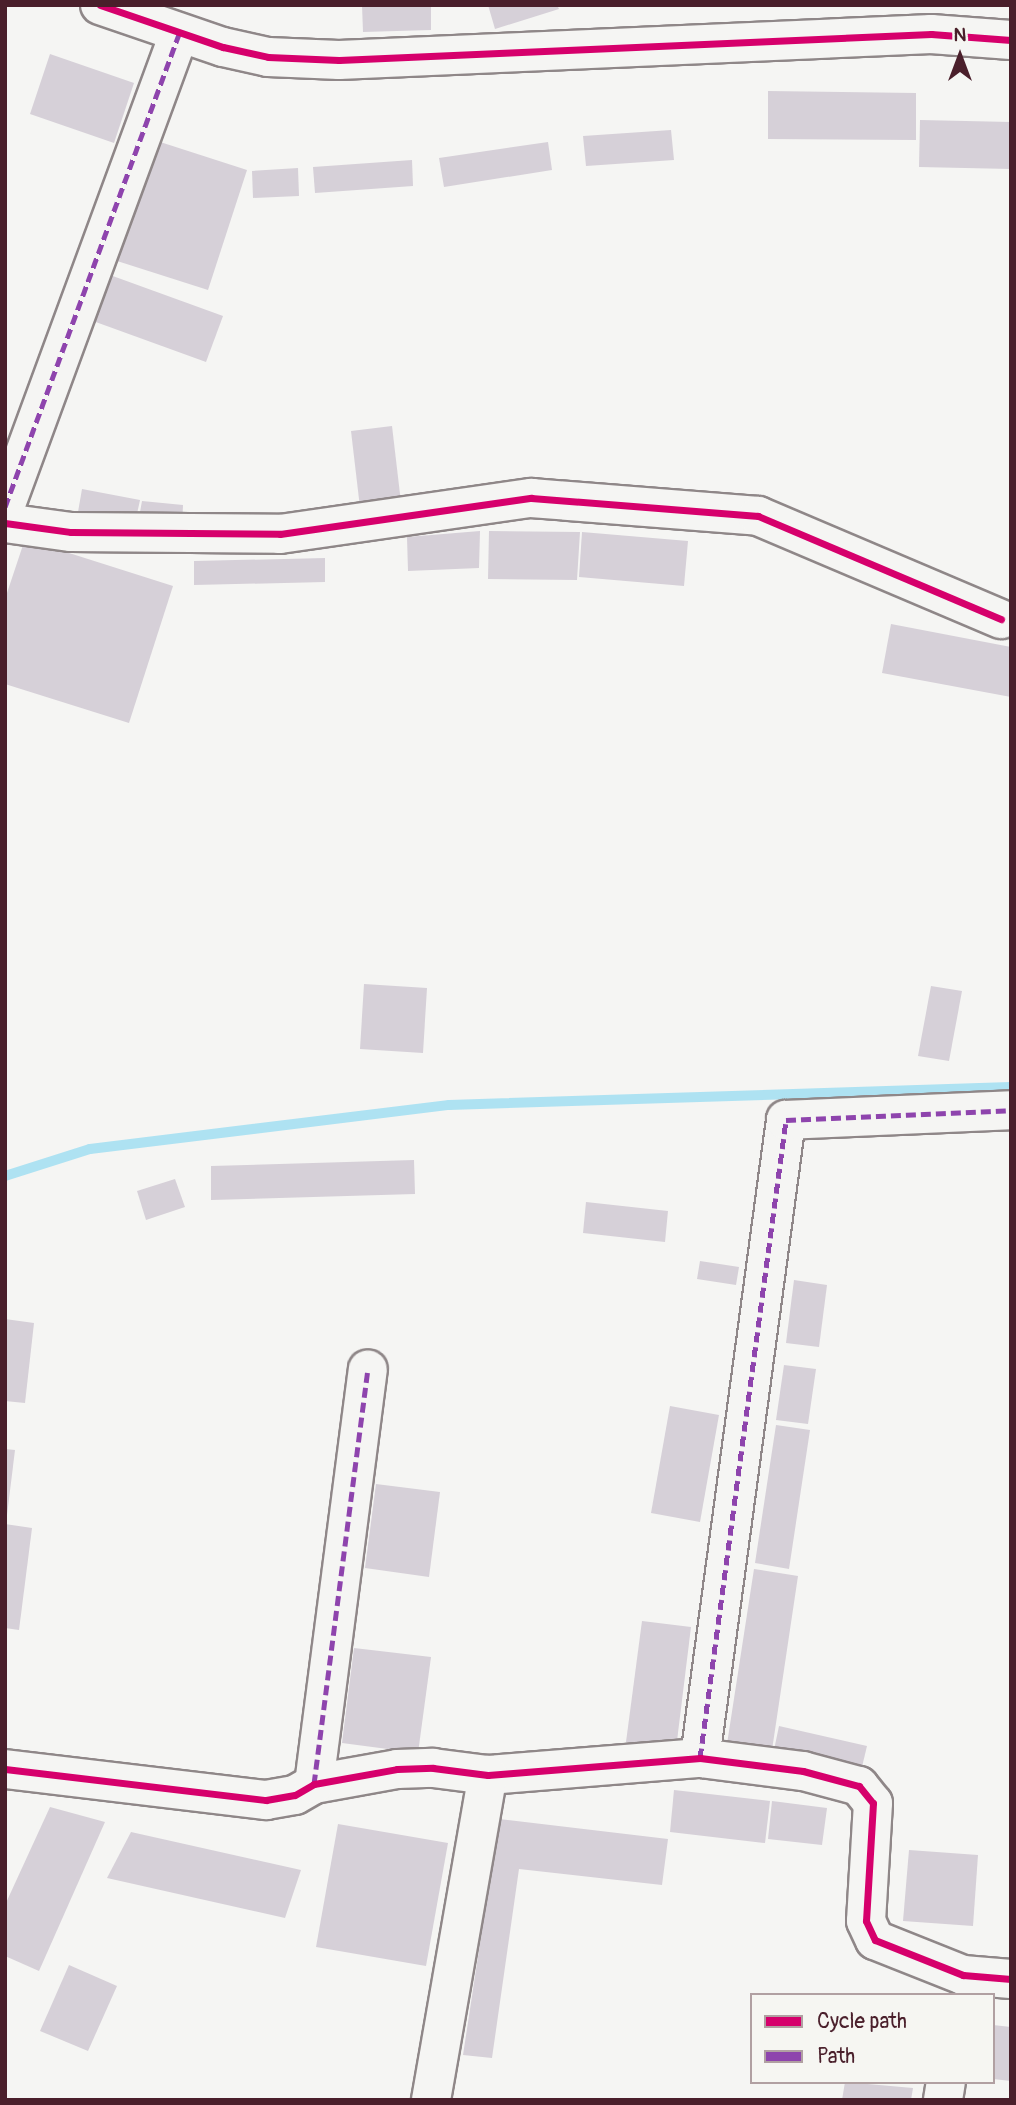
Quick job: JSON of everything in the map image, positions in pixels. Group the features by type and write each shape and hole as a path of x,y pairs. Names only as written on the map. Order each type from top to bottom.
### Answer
{"street":[{"path":"100,5 179,34 268,57 339,60 931,34 1011,40"},
{"path":"5,507 179,34"},
{"path":"5,523 71,532 280,534 531,498 758,516 1001,619"},
{"path":"700,1758 786,1120 1011,1110"},
{"path":"314,1784 368,1370"},
{"path":"5,1769 266,1800 295,1796 314,1784 397,1769 433,1768 488,1775 700,1758 803,1771 859,1786 868,1793 873,1803 866,1921 875,1940 962,1985 1011,1979"},
{"path":"431,2100 488,1775"}],"building":[{"path":"362,5 431,5 431,30 363,32"},
{"path":"488,5 557,5 559,9 495,29"},
{"path":"50,54 134,83 114,143 30,114"},
{"path":"768,91 916,93 916,140 768,139"},
{"path":"920,120 1011,122 1011,169 919,167"},
{"path":"671,130 674,160 586,166 583,136"},
{"path":"154,140 247,170 208,290 114,260"},
{"path":"548,142 552,170 444,187 439,158"},
{"path":"412,160 413,186 315,193 313,167"},
{"path":"298,168 299,196 253,198 252,171"},
{"path":"110,275 223,316 206,362 93,321"},
{"path":"392,426 402,511 361,516 351,431"},
{"path":"82,489 140,500 135,523 78,512"},
{"path":"142,501 183,505 182,527 138,523"},
{"path":"480,531 479,568 408,571 407,537"},
{"path":"489,531 580,532 577,580 488,579"},
{"path":"582,532 688,541 684,586 579,577"},
{"path":"25,539 173,586 129,723 5,684 5,599"},
{"path":"325,558 325,582 194,585 194,561"},
{"path":"891,624 1011,647 1011,697 882,673"},
{"path":"364,984 427,988 423,1053 360,1049"},
{"path":"931,986 962,991 949,1061 918,1056"},
{"path":"414,1160 415,1194 211,1200 211,1166"},
{"path":"175,1179 185,1207 146,1220 137,1191"},
{"path":"586,1202 668,1211 665,1242 583,1233"},
{"path":"700,1261 739,1267 736,1285 697,1279"},
{"path":"794,1280 827,1285 819,1347 786,1343"},
{"path":"5,1319 34,1323 25,1403 5,1401"},
{"path":"784,1365 816,1369 808,1424 776,1420"},
{"path":"670,1406 719,1415 700,1522 651,1513"},
{"path":"776,1425 810,1430 789,1569 755,1563"},
{"path":"5,1449 15,1450 7,1515 5,1515"},
{"path":"376,1484 440,1492 429,1577 365,1568"},
{"path":"5,1524 32,1528 19,1630 5,1628"},
{"path":"754,1569 798,1576 772,1750 727,1744"},
{"path":"642,1621 691,1627 676,1749 626,1742"},
{"path":"354,1648 431,1657 418,1753 342,1743"},
{"path":"779,1726 867,1746 861,1771 774,1750"},
{"path":"674,1790 770,1801 765,1843 670,1832"},
{"path":"772,1801 827,1808 822,1845 768,1839"},
{"path":"50,1807 105,1822 39,1971 5,1956 5,1905"},
{"path":"499,1819 668,1839 662,1885 519,1869 492,2058 463,2055"},
{"path":"338,1824 448,1843 426,1966 316,1947"},
{"path":"131,1832 301,1870 285,1918 107,1878"},
{"path":"909,1850 978,1855 973,1926 903,1921"},
{"path":"69,1965 117,1986 88,2051 40,2031"},
{"path":"995,2025 1011,2027 1011,2081 995,2079"},
{"path":"845,2084 913,2088 911,2100 842,2100"}],"waterway":[{"path":"5,1176 90,1149 449,1105 1011,1087"}],"marked path":[{"path":"5,507 179,34"},
{"path":"700,1758 786,1120 1011,1110"},
{"path":"314,1784 368,1370"}],"cycle path":[{"path":"100,5 223,47 268,57 339,60 931,34 1011,40"},
{"path":"5,523 71,532 280,534 531,498 758,516 1001,619"},
{"path":"5,1769 266,1800 295,1795 314,1784 397,1769 433,1768 488,1775 700,1758 803,1771 859,1786 873,1803 866,1921 875,1940 963,1975 1011,1979"}]}
